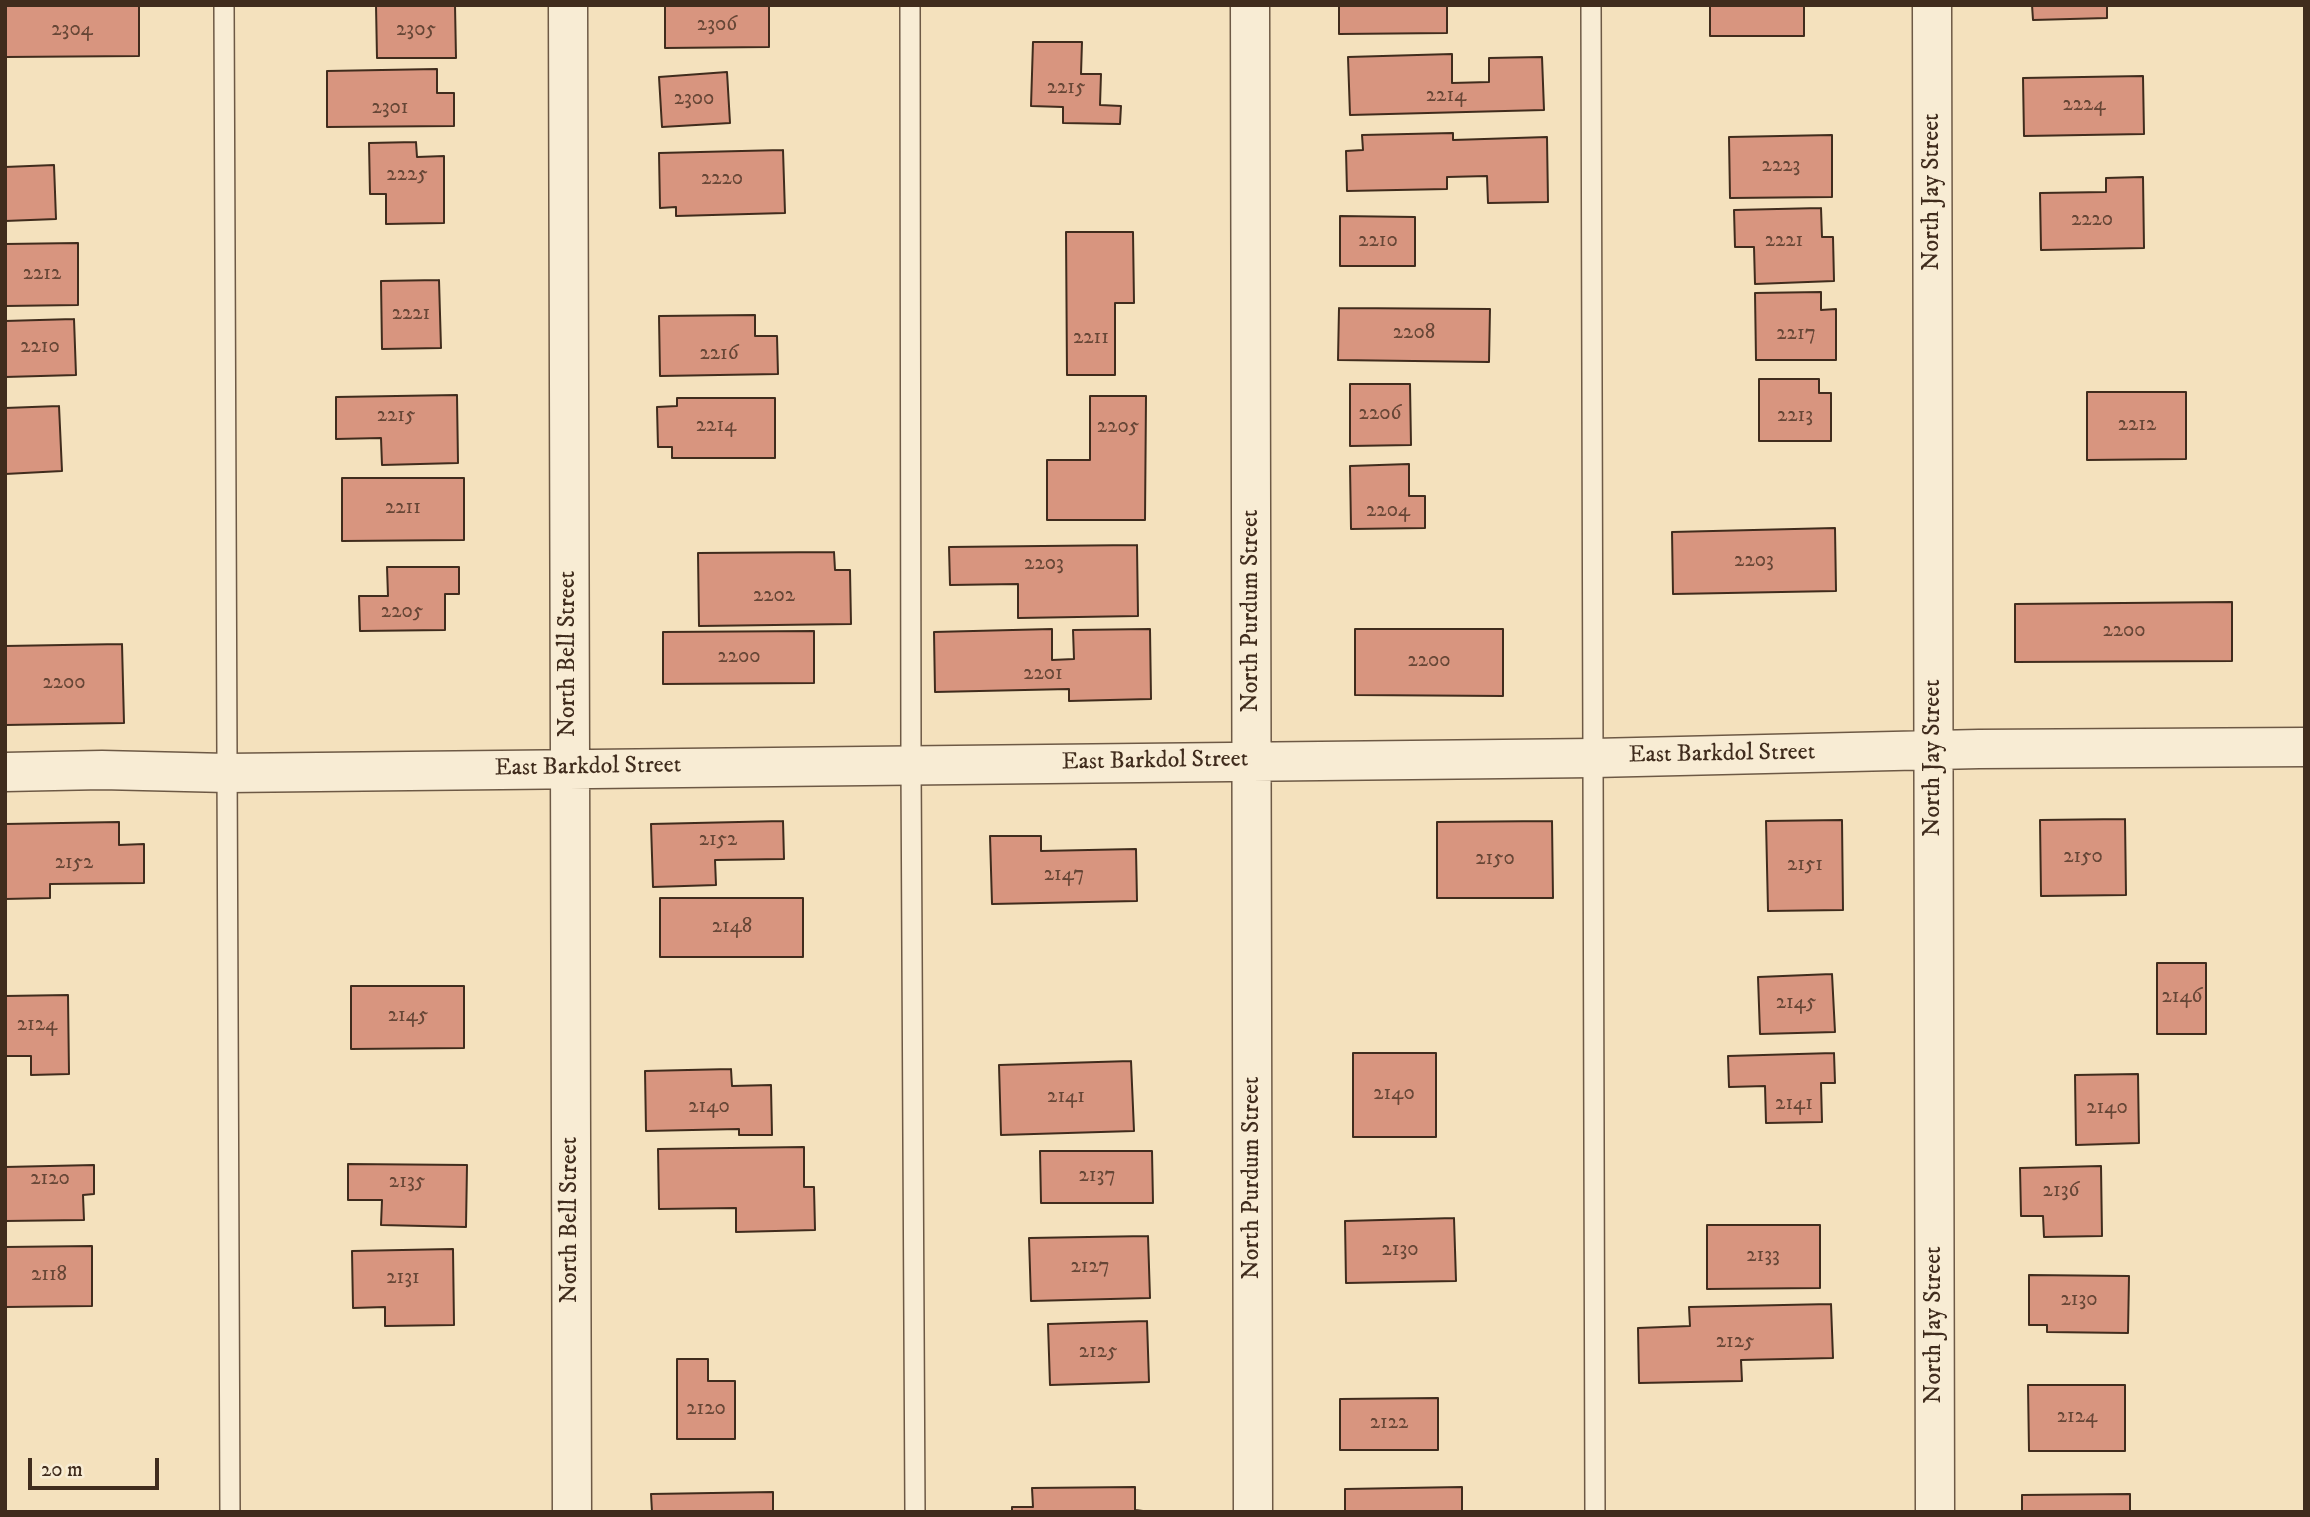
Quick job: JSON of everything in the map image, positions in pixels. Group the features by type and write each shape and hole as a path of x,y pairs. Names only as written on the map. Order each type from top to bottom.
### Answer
{"street":[{"name":"North Bell Street","path":"568,5 572,1512"},
{"name":"North Purdum Street","path":"1250,5 1253,1512"},
{"name":"North Jay Street","path":"1932,5 1936,1512"},
{"name":"East Barkdol Street","path":"5,772 102,770 227,773 1594,758 1934,750 2305,747"}],"lane":[{"path":"224,5 230,1512"},
{"path":"910,5 915,1512"},
{"path":"1591,5 1595,1512"}],"building":[{"path":"5,5 139,5 139,56 5,57"},
{"path":"376,5 455,5 456,58 377,58"},
{"path":"665,5 769,5 769,47 665,48"},
{"path":"1339,5 1447,5 1447,33 1339,34"},
{"path":"1710,5 1804,5 1804,36 1710,36"},
{"path":"2032,5 2107,5 2107,18 2033,20"},
{"path":"1033,42 1082,42 1081,74 1101,74 1100,105 1121,106 1120,124 1063,123 1063,107 1031,106"},
{"path":"1452,54 1452,83 1489,82 1489,58 1542,57 1544,110 1350,115 1348,57"},
{"path":"437,69 437,93 454,93 454,126 327,127 327,71"},
{"path":"727,72 730,123 662,127 659,77"},
{"path":"2143,76 2144,134 2024,136 2023,78"},
{"path":"1453,133 1453,140 1547,137 1548,202 1488,203 1487,176 1447,177 1447,189 1347,191 1346,151 1363,150 1362,135"},
{"path":"1832,135 1832,197 1730,198 1729,137"},
{"path":"416,142 417,157 444,156 444,223 386,224 386,194 370,194 369,143"},
{"path":"783,150 785,213 676,216 676,207 660,208 659,153"},
{"path":"54,165 56,219 5,221 5,167"},
{"path":"2143,177 2144,248 2041,250 2040,193 2106,192 2106,178"},
{"path":"1821,208 1822,237 1833,237 1834,281 1755,284 1754,247 1735,247 1734,210"},
{"path":"1340,216 1415,217 1415,266 1340,266"},
{"path":"1066,232 1133,232 1134,303 1115,303 1115,375 1067,375"},
{"path":"78,243 78,305 5,306 5,244"},
{"path":"439,280 441,348 382,349 381,281"},
{"path":"1821,292 1821,310 1836,309 1836,360 1756,360 1755,293"},
{"path":"1339,308 1490,309 1489,362 1338,360"},
{"path":"755,315 755,336 777,336 778,374 660,376 659,316"},
{"path":"74,319 76,375 5,377 5,321"},
{"path":"1759,379 1819,379 1819,393 1831,393 1831,441 1759,441"},
{"path":"1350,384 1410,384 1411,445 1350,446"},
{"path":"2087,392 2186,392 2186,459 2087,460"},
{"path":"457,395 458,463 382,465 381,438 336,439 336,397"},
{"path":"1090,396 1146,396 1145,520 1047,520 1047,460 1090,460"},
{"path":"677,398 775,398 775,458 672,458 672,447 658,447 657,407 677,406"},
{"path":"59,406 62,471 5,474 5,408"},
{"path":"1409,464 1409,496 1425,496 1425,528 1351,529 1350,466"},
{"path":"342,478 464,478 464,540 342,541"},
{"path":"1835,528 1836,591 1673,594 1672,532"},
{"path":"1137,545 1138,616 1018,618 1018,584 950,585 949,547"},
{"path":"834,552 835,570 850,570 851,624 699,626 698,553"},
{"path":"387,567 459,567 459,594 445,594 445,630 360,631 359,596 388,596"},
{"path":"2232,602 2232,661 2015,662 2015,604"},
{"path":"1052,629 1052,660 1074,659 1073,630 1150,629 1151,699 1069,701 1069,689 935,692 934,632"},
{"path":"1355,629 1503,629 1503,696 1355,695"},
{"path":"814,631 814,683 663,684 663,632"},
{"path":"122,644 124,723 5,725 5,646"},
{"path":"2125,819 2126,895 2041,896 2040,820"},
{"path":"1842,820 1843,910 1768,911 1766,821"},
{"path":"783,821 784,859 715,860 716,885 653,887 651,824"},
{"path":"1552,821 1553,898 1437,898 1437,822"},
{"path":"119,822 119,845 144,844 144,883 50,884 50,898 5,899 5,824"},
{"path":"990,836 1041,836 1041,851 1136,849 1137,901 992,904"},
{"path":"660,898 803,898 803,957 660,957"},
{"path":"2157,963 2206,963 2206,1034 2157,1034"},
{"path":"1832,974 1835,1032 1760,1034 1758,977"},
{"path":"351,986 464,986 464,1048 351,1049"},
{"path":"68,995 69,1074 31,1075 31,1056 5,1056 5,996"},
{"path":"1353,1053 1436,1053 1436,1137 1353,1137"},
{"path":"1834,1053 1835,1083 1821,1083 1822,1122 1766,1123 1765,1086 1729,1087 1728,1056"},
{"path":"1131,1061 1134,1131 1001,1135 999,1065"},
{"path":"731,1069 732,1086 771,1085 772,1135 739,1135 739,1129 646,1131 645,1071"},
{"path":"2138,1074 2139,1143 2076,1145 2075,1075"},
{"path":"804,1147 804,1187 814,1187 815,1230 736,1232 736,1208 659,1209 658,1149"},
{"path":"1040,1151 1152,1151 1153,1203 1041,1203"},
{"path":"348,1164 467,1165 466,1227 381,1225 382,1200 348,1200"},
{"path":"94,1165 94,1194 83,1195 84,1220 5,1221 5,1167"},
{"path":"2101,1166 2102,1236 2044,1237 2043,1216 2021,1216 2020,1168"},
{"path":"1454,1218 1456,1281 1346,1283 1345,1221"},
{"path":"1707,1225 1820,1225 1820,1288 1707,1289"},
{"path":"1148,1236 1150,1298 1031,1301 1029,1238"},
{"path":"92,1246 92,1306 5,1307 5,1247"},
{"path":"453,1249 454,1325 385,1326 385,1307 353,1308 352,1251"},
{"path":"2029,1275 2129,1276 2128,1333 2047,1332 2047,1325 2029,1325"},
{"path":"1831,1304 1833,1358 1741,1360 1742,1381 1639,1383 1638,1328 1690,1326 1689,1307"},
{"path":"1147,1321 1149,1382 1050,1385 1048,1324"},
{"path":"677,1359 708,1359 708,1381 735,1381 735,1439 677,1439"},
{"path":"2028,1385 2125,1385 2125,1451 2029,1451"},
{"path":"1438,1398 1438,1450 1340,1450 1340,1399"},
{"path":"1135,1487 1135,1510 1151,1512 1012,1512 1012,1507 1033,1507 1032,1488"},
{"path":"1462,1487 1462,1512 1345,1512 1345,1489"},
{"path":"773,1492 773,1512 652,1512 651,1494"},
{"path":"2130,1494 2130,1512 2022,1512 2022,1495"}]}
